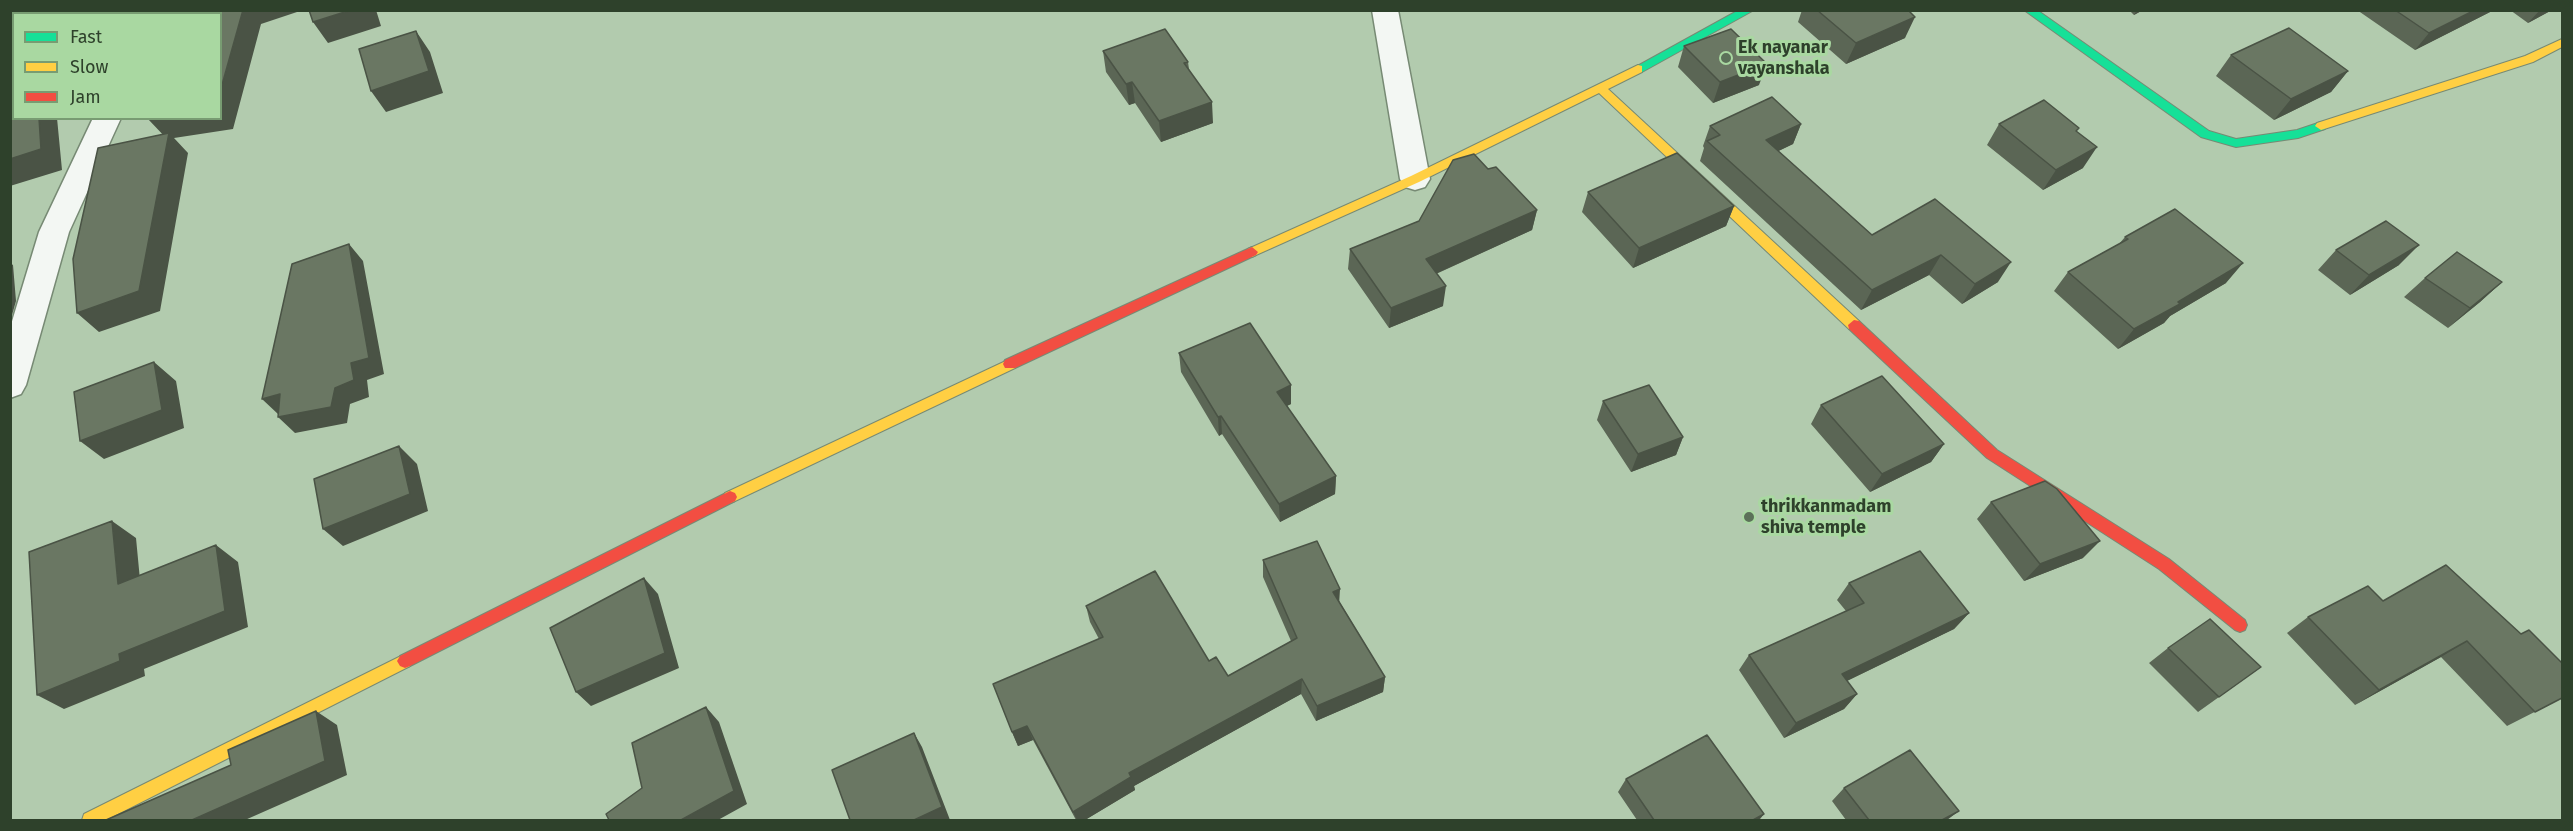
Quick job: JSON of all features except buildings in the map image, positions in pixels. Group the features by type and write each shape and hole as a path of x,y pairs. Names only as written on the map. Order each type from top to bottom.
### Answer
{"street":[{"path":"1384,10 1414,178"},
{"path":"90,820 749,487 1160,293 1414,178 1601,89 1749,10"},
{"path":"2029,10 2205,134 2236,143 2298,134 2529,59 2562,43"},
{"path":"1601,89 1992,454 2164,564 2240,625"},
{"path":"10,385 54,232 105,120"}],"traffic: fast":[{"path":"1638,69 1749,10"},
{"path":"2029,10 2205,134 2236,143 2298,134 2321,126"}],"traffic: slow":[{"path":"2321,126 2529,59 2562,43"},
{"path":"1252,252 1415,179 1638,69"},
{"path":"1601,89 1854,325"},
{"path":"730,497 1010,364"},
{"path":"90,820 405,661"}],"traffic: jam":[{"path":"1010,364 1252,252"},
{"path":"1854,325 1992,454 2164,564 2240,625"},
{"path":"405,661 730,497"}],"place":[{"name":"Ek nayanar vayanshala","path":"1726,58"},
{"name":"thrikkanmadam shiva temple","path":"1749,517"}]}
